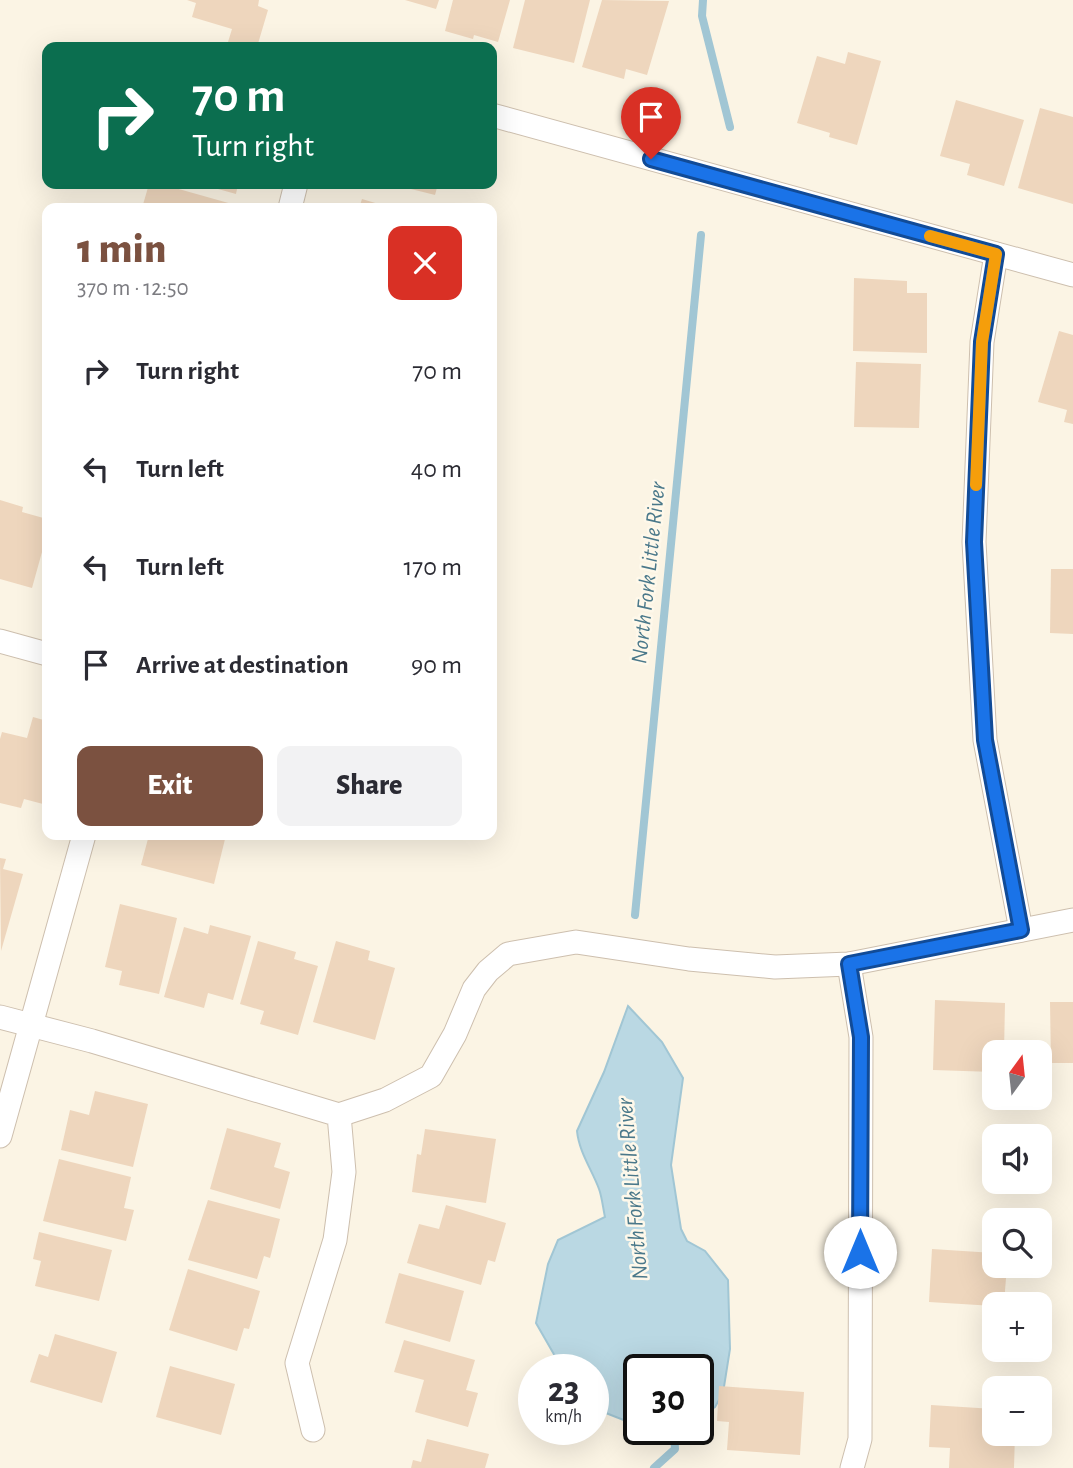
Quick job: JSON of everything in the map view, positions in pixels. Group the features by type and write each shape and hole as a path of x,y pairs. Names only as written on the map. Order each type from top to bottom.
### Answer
{"street":[{"path":"497,116 1073,275"},
{"path":"996,254 982,342 974,542 985,740 1021,930"},
{"path":"0,641 42,653"},
{"path":"0,1136 83,840"},
{"path":"0,1017 92,1041 339,1115 385,1100 432,1076 455,1034 474,989 488,971 508,954 576,942 689,959 775,967 849,964 1073,920"},
{"path":"849,964 861,1037 860,1440 852,1468"},
{"path":"313,1430 297,1363 335,1240 344,1172 339,1115"}],"water":[{"path":"628,1006 662,1042 683,1078 671,1165 681,1229 687,1241 705,1251 728,1280 730,1349 723,1393 714,1408 714,1354 623,1354 623,1420 609,1414 609,1354 554,1354 536,1323 548,1264 558,1240 605,1217 600,1192 583,1154 577,1131 604,1072"}],"building":[{"path":"187,0 259,0 258,6 268,10 258,42 228,42 232,29 192,17 196,3"},
{"path":"405,0 439,0 436,9"},
{"path":"453,0 510,0 498,42 474,35 473,39 445,31"},
{"path":"525,0 590,0 574,63 513,48"},
{"path":"602,0 669,1 647,75 626,69 624,79 582,67"},
{"path":"848,52 881,61 857,145 829,137 830,133 797,123 817,56 845,64"},
{"path":"956,100 1024,120 1004,186 967,175 970,164 940,156"},
{"path":"1040,108 1073,117 1073,204 1018,188"},
{"path":"148,189 179,189 228,203 143,203"},
{"path":"218,189 237,189 236,194"},
{"path":"411,189 437,189 435,195"},
{"path":"854,278 907,281 907,293 927,293 927,353 853,351"},
{"path":"1059,331 1073,335 1073,424 1064,422 1067,410 1038,402"},
{"path":"856,362 921,364 919,428 854,427"},
{"path":"0,500 23,507 22,512 42,518 42,552 32,588 0,579"},
{"path":"1051,569 1073,569 1073,634 1050,633"},
{"path":"33,717 42,720 42,804 24,799 21,808 0,803 2,732 27,738"},
{"path":"148,840 225,840 214,884 141,865"},
{"path":"0,858 6,859 3,869 23,874 1,951"},
{"path":"120,904 177,918 159,994 119,985 122,971 105,967"},
{"path":"210,925 251,936 233,1000 208,993 204,1008 164,997 184,927 208,934"},
{"path":"258,941 296,952 294,959 318,966 298,1035 260,1024 264,1011 240,1004"},
{"path":"336,941 370,951 368,960 395,968 375,1040 313,1022"},
{"path":"935,1000 1005,1003 1004,1040 982,1040 982,1072 933,1070"},
{"path":"1050,1002 1073,1002 1073,1063 1052,1063"},
{"path":"95,1091 148,1104 133,1167 61,1150 70,1110 89,1115"},
{"path":"227,1128 281,1143 274,1167 290,1172 280,1209 210,1189"},
{"path":"425,1129 496,1139 486,1203 412,1192 417,1154 421,1155"},
{"path":"59,1159 131,1177 124,1208 134,1210 126,1241 43,1221"},
{"path":"208,1200 280,1219 270,1258 264,1256 257,1279 188,1260"},
{"path":"446,1205 506,1223 495,1262 488,1260 481,1285 407,1263 419,1224 439,1229"},
{"path":"39,1232 112,1250 99,1301 35,1286 41,1261 33,1259"},
{"path":"932,1249 982,1252 982,1278 1006,1278 1005,1292 982,1292 982,1305 929,1302"},
{"path":"188,1269 260,1291 249,1329 244,1328 237,1351 169,1330"},
{"path":"399,1273 464,1291 450,1342 385,1323"},
{"path":"55,1334 117,1352 102,1403 30,1382 39,1354 48,1357"},
{"path":"404,1340 475,1360 466,1390 478,1393 468,1427 415,1412 424,1380 394,1372"},
{"path":"170,1366 235,1384 221,1435 156,1417"},
{"path":"719,1386 804,1392 800,1455 727,1450 729,1422 717,1421"},
{"path":"931,1405 982,1408 982,1446 1015,1446 1014,1468 949,1468 950,1448 929,1447"},
{"path":"427,1439 489,1454 485,1468 411,1468 413,1460 421,1462"}],"waterway":[{"name":"North Fork Little River","path":"703,0 702,16 730,127"},
{"name":"North Fork Little River","path":"635,915 701,235"},
{"name":"North Fork Little River","path":"654,1468 675,1449 675,1445"}],"slow traffic":[{"path":"930,236 996,254 982,342 976,485"}],"route":[{"path":"651,159 996,254 982,342 974,542 985,740 1021,930 849,964 861,1037 860,1252"}]}
